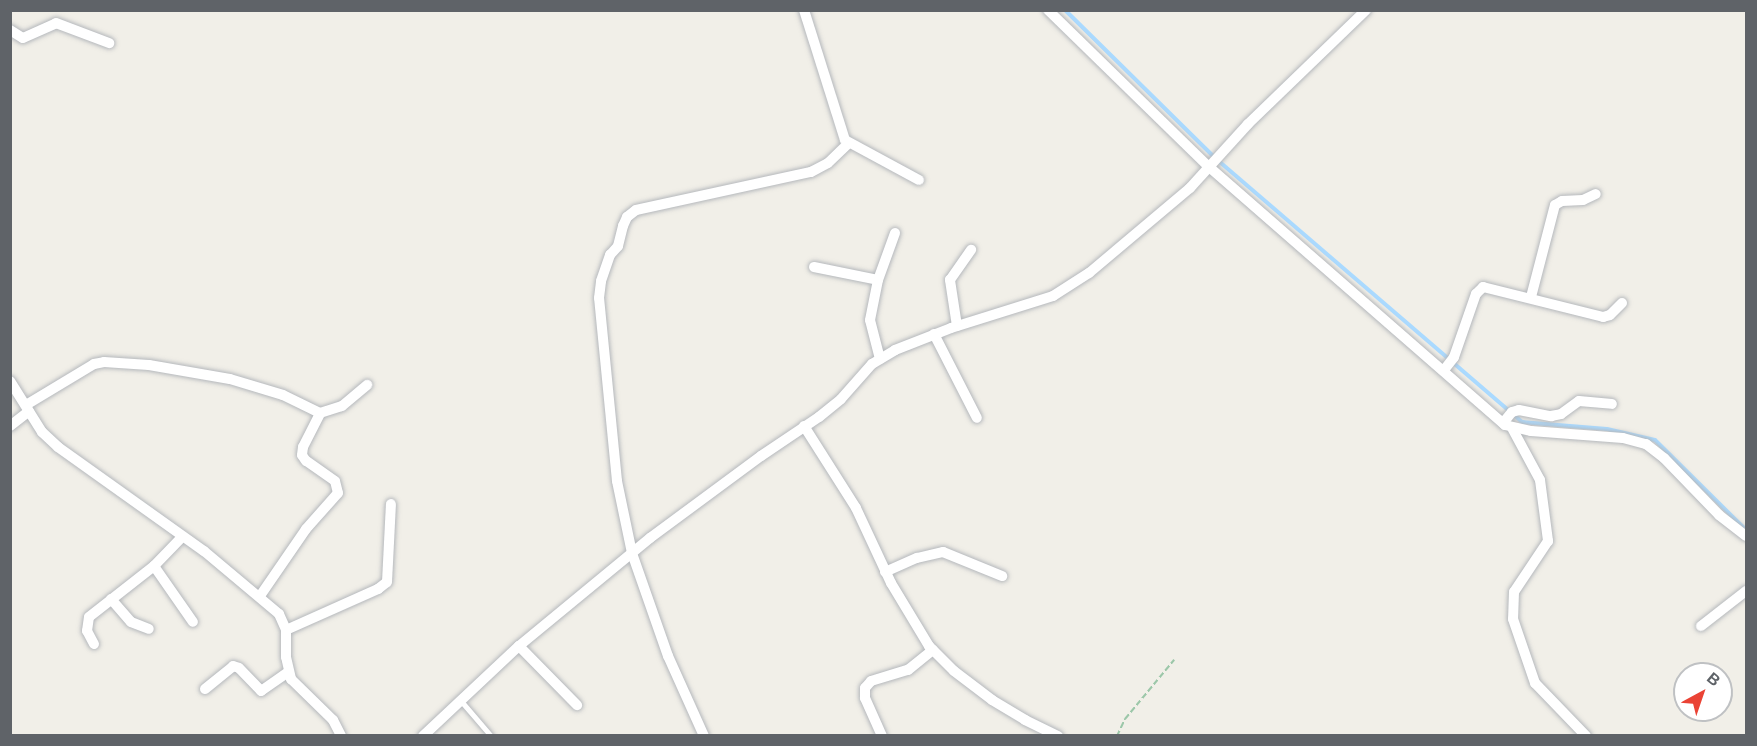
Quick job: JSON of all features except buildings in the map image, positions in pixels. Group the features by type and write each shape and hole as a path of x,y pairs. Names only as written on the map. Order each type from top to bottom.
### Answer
{"street":[{"path":"804,10 838,126 848,144 919,180"},
{"path":"1048,10 1211,163 1444,369 1508,420 1540,480 1548,536 1546,545 1514,592 1513,619 1533,679 1586,735"},
{"path":"423,735 519,646 632,553 723,483 841,399 880,359 934,334 1047,299 1070,287 1170,207 1222,151 1366,10"},
{"path":"10,30 23,38 56,23 109,43"},
{"path":"704,735 668,656 632,553 617,481 599,298 604,269 610,255 618,246 627,217 636,210 811,172 828,163 848,144"},
{"path":"1531,297 1556,205 1562,201 1583,200 1596,194"},
{"path":"880,359 870,320 878,280 895,233"},
{"path":"957,326 950,280 971,250"},
{"path":"814,267 878,280"},
{"path":"1444,369 1457,351 1463,326 1478,289 1488,287 1603,317 1610,315 1622,303"},
{"path":"934,334 977,418"},
{"path":"10,426 28,408 94,364 104,362 149,365 230,379 283,395 320,413 342,406 367,385"},
{"path":"10,381 42,432 58,447 182,537 260,596 279,614 286,630 288,672 291,679 333,720 341,735"},
{"path":"1508,420 1519,410 1551,416 1561,414 1579,401 1612,404"},
{"path":"260,596 306,529 338,493 335,481 306,461 303,455 303,447 320,413"},
{"path":"1508,420 1623,438 1646,444 1664,458 1719,515 1746,536"},
{"path":"804,426 856,508 885,572 933,650 998,705 1058,735"},
{"path":"286,630 378,589 387,582 391,504"},
{"path":"94,644 87,631 88,620 154,566 182,537"},
{"path":"885,572 917,558 943,552 1002,576"},
{"path":"154,566 193,622"},
{"path":"1701,626 1746,591"},
{"path":"111,599 131,622 149,629"},
{"path":"519,646 576,705"},
{"path":"882,735 865,698 865,688 871,681 908,670 933,650"},
{"path":"205,688 233,666 239,668 261,691 288,672"}],"lane":[{"path":"460,700 491,735"}],"path":[{"path":"1117,735 1125,719 1174,660"}],"waterway":[{"path":"1065,10 1214,157 1522,422 1607,429 1655,440 1746,530"}]}
